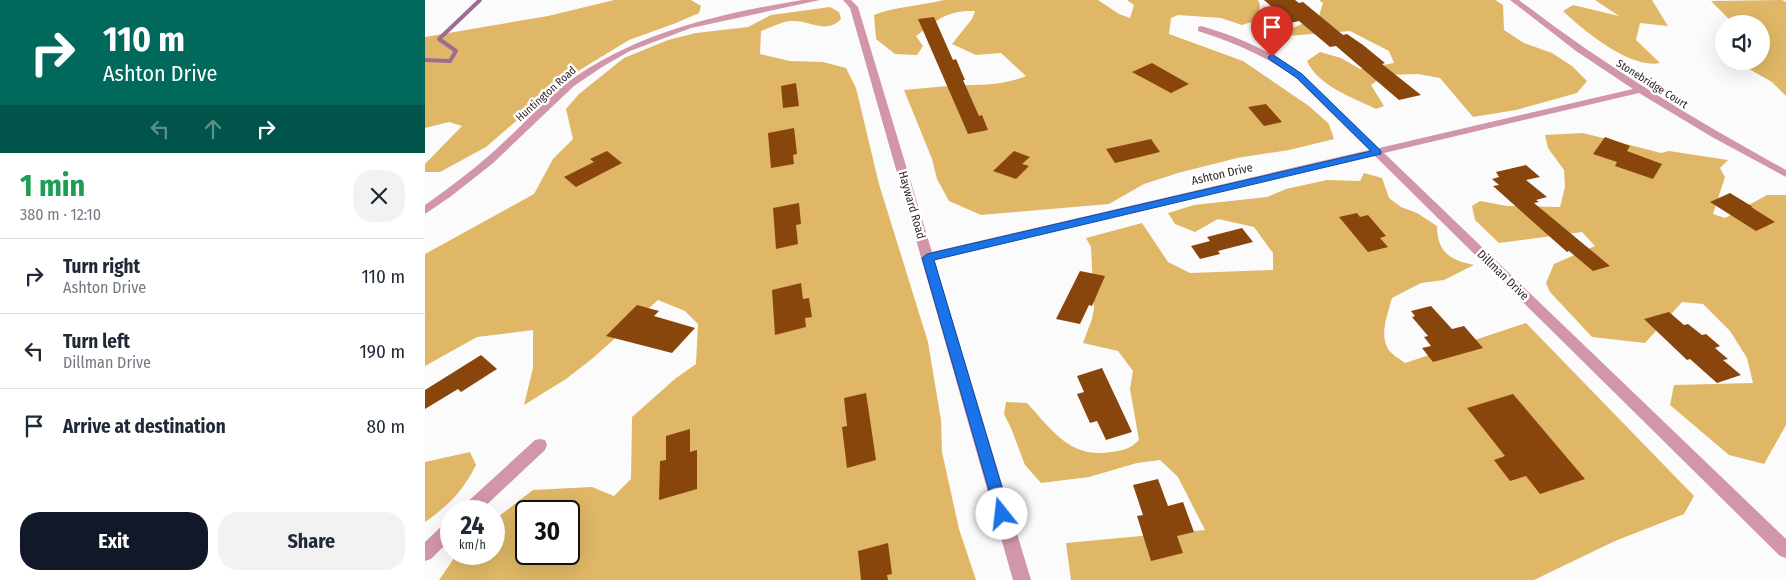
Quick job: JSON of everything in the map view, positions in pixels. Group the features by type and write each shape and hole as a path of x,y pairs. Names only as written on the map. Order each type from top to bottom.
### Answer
{"street":[{"name":"Huntington Road","path":"425,210 481,168 569,86 607,61 657,36 707,20 816,0"},
{"name":"Hayward Road","path":"847,0 854,7 1022,580"},
{"name":"Stonebridge Court","path":"1514,0 1590,58 1639,90 1786,174"},
{"name":"Dillman Drive","path":"1201,29 1257,49 1285,65 1299,76 1786,550"},
{"name":"Ashton Drive","path":"927,258 1639,90"},
{"path":"481,500 541,445"},
{"path":"425,552 440,538"}],"shaded area":[{"path":"614,0 691,0 701,6 699,13 629,40 565,79 486,147 440,172 425,172 425,164 462,126 449,122 425,128 425,37 548,16"},
{"path":"944,0 1098,0 1119,14 1130,18 1134,5 1127,0 1258,0 1260,5 1258,20 1242,25 1221,18 1178,15 1171,18 1169,34 1243,61 1309,106 1329,124 1334,139 1289,150 1237,158 1178,173 1144,184 1109,204 981,215 949,201 937,179 932,159 904,90 1007,82 1026,76 1001,53 976,55 952,44 972,19 975,11 949,14 916,36 923,46 917,55 895,54 876,39 874,15"},
{"path":"1319,0 1495,0 1503,5 1504,30 1524,43 1552,53 1572,66 1587,81 1577,93 1516,110 1473,117 1440,78 1418,74 1385,75 1371,85 1384,106 1376,109 1327,84 1312,70 1307,61 1320,52 1341,58 1360,69 1394,63 1389,51 1350,31 1274,37 1319,16 1323,3"},
{"path":"1595,0 1652,0 1668,26 1640,23 1636,40 1660,63 1635,60 1608,47 1563,11 1573,5 1619,16"},
{"path":"1782,0 1786,2 1786,96 1772,82 1751,70 1770,70 1770,15 1725,15 1711,1"},
{"path":"830,7 839,12 841,19 830,26 788,21 761,31 760,54 790,61 823,62 846,68 856,88 879,184 928,342 941,420 942,452 959,529 976,580 439,580 449,565 505,565 505,512 515,504 515,565 580,565 580,500 520,500 533,490 592,487 614,496 631,479 632,417 676,378 696,364 698,324 685,311 658,300 593,358 566,379 524,405 533,368 533,330 477,337 425,366 425,254 534,194 553,159 573,139 566,109 579,94 624,58 668,40 696,33 748,27 771,15"},
{"path":"1583,133 1661,153 1669,151 1728,160 1720,168 1725,177 1713,214 1725,218 1767,195 1786,195 1786,425 1764,464 1729,455 1670,405 1674,385 1753,383 1747,358 1730,331 1703,304 1682,302 1645,343 1592,337 1550,292 1546,283 1554,264 1595,246 1582,232 1499,243 1475,220 1472,206 1480,201 1507,206 1560,207 1565,187 1564,170 1548,148 1545,135"},
{"path":"1364,173 1382,178 1389,198 1401,207 1417,213 1437,226 1439,242 1446,253 1458,260 1474,265 1444,280 1421,283 1392,298 1384,329 1385,341 1390,352 1405,363 1526,323 1694,496 1684,514 1615,541 1534,580 1071,580 1066,543 1205,530 1178,477 1160,460 1137,463 1089,477 1041,483 1025,465 1004,414 1006,402 1027,403 1063,441 1085,451 1097,453 1120,451 1130,447 1139,440 1130,389 1133,371 1118,351 1083,343 1094,309 1091,247 1086,238 1142,223 1168,262 1190,273 1273,270 1273,253 1254,227 1218,219 1195,232 1175,224 1168,213 1194,205 1267,197 1286,189 1327,180 1360,181"},
{"path":"470,452 476,465 460,490 451,500 440,500 440,511 425,522 425,462"}],"building":[{"path":"1264,0 1295,0 1299,3 1303,2 1343,35 1347,34 1363,45 1385,63 1382,64 1421,95 1399,100 1336,46 1330,47 1299,21 1290,23"},
{"path":"934,17 953,60 956,59 979,116 982,115 988,130 968,134 918,19"},
{"path":"1152,63 1189,84 1171,93 1132,72"},
{"path":"796,83 799,106 783,108 781,86"},
{"path":"1266,104 1282,122 1264,126 1248,107"},
{"path":"794,128 797,154 793,155 794,164 771,168 768,133"},
{"path":"1605,137 1630,146 1627,151 1662,164 1653,179 1615,166 1617,162 1593,154"},
{"path":"1151,139 1160,152 1115,163 1106,149"},
{"path":"607,151 622,163 576,187 564,177 594,162 590,159"},
{"path":"1014,151 1030,157 1022,164 1029,166 1016,179 993,171"},
{"path":"1526,165 1540,177 1526,180 1547,197 1536,200 1539,202 1534,203 1610,266 1593,271 1569,251 1567,252 1493,186 1499,185 1492,179 1499,177 1496,172"},
{"path":"1730,193 1775,222 1756,231 1710,202"},
{"path":"799,203 801,224 796,225 798,244 776,249 773,208"},
{"path":"1357,213 1360,217 1368,215 1386,236 1380,238 1388,247 1368,252 1339,217"},
{"path":"1242,228 1253,242 1218,251 1220,254 1200,259 1191,246 1210,241 1207,237"},
{"path":"1080,271 1105,276 1092,306 1089,305 1080,324 1056,319"},
{"path":"801,283 803,299 809,298 812,317 805,318 806,327 775,335 772,290"},
{"path":"637,305 659,311 654,316 695,328 672,353 606,336"},
{"path":"1431,306 1452,329 1464,326 1483,348 1433,362 1422,348 1431,346 1424,337 1428,336 1412,317 1415,316 1411,311"},
{"path":"1669,312 1684,325 1688,324 1702,335 1706,334 1720,346 1715,348 1728,359 1723,360 1741,375 1717,383 1690,359 1687,360 1644,319"},
{"path":"481,355 497,369 461,392 458,389 425,409 425,390"},
{"path":"1102,368 1132,432 1106,440 1097,421 1090,423 1077,394 1084,392 1077,376"},
{"path":"866,393 876,460 847,468 842,427 847,426 844,398"},
{"path":"1513,394 1585,479 1540,494 1526,476 1510,481 1494,460 1505,456 1467,408"},
{"path":"690,429 690,452 697,450 697,489 659,500 660,461 666,460 666,436"},
{"path":"1158,479 1168,506 1183,502 1194,532 1177,536 1183,553 1151,561 1137,516 1143,515 1133,485"},
{"path":"888,543 892,574 887,575 888,580 861,580 858,551"}],"waterway":[{"path":"425,60 450,61 456,51 439,39 480,0"}],"route":[{"path":"1002,514 927,258 1377,152 1299,76 1272,57"}]}
